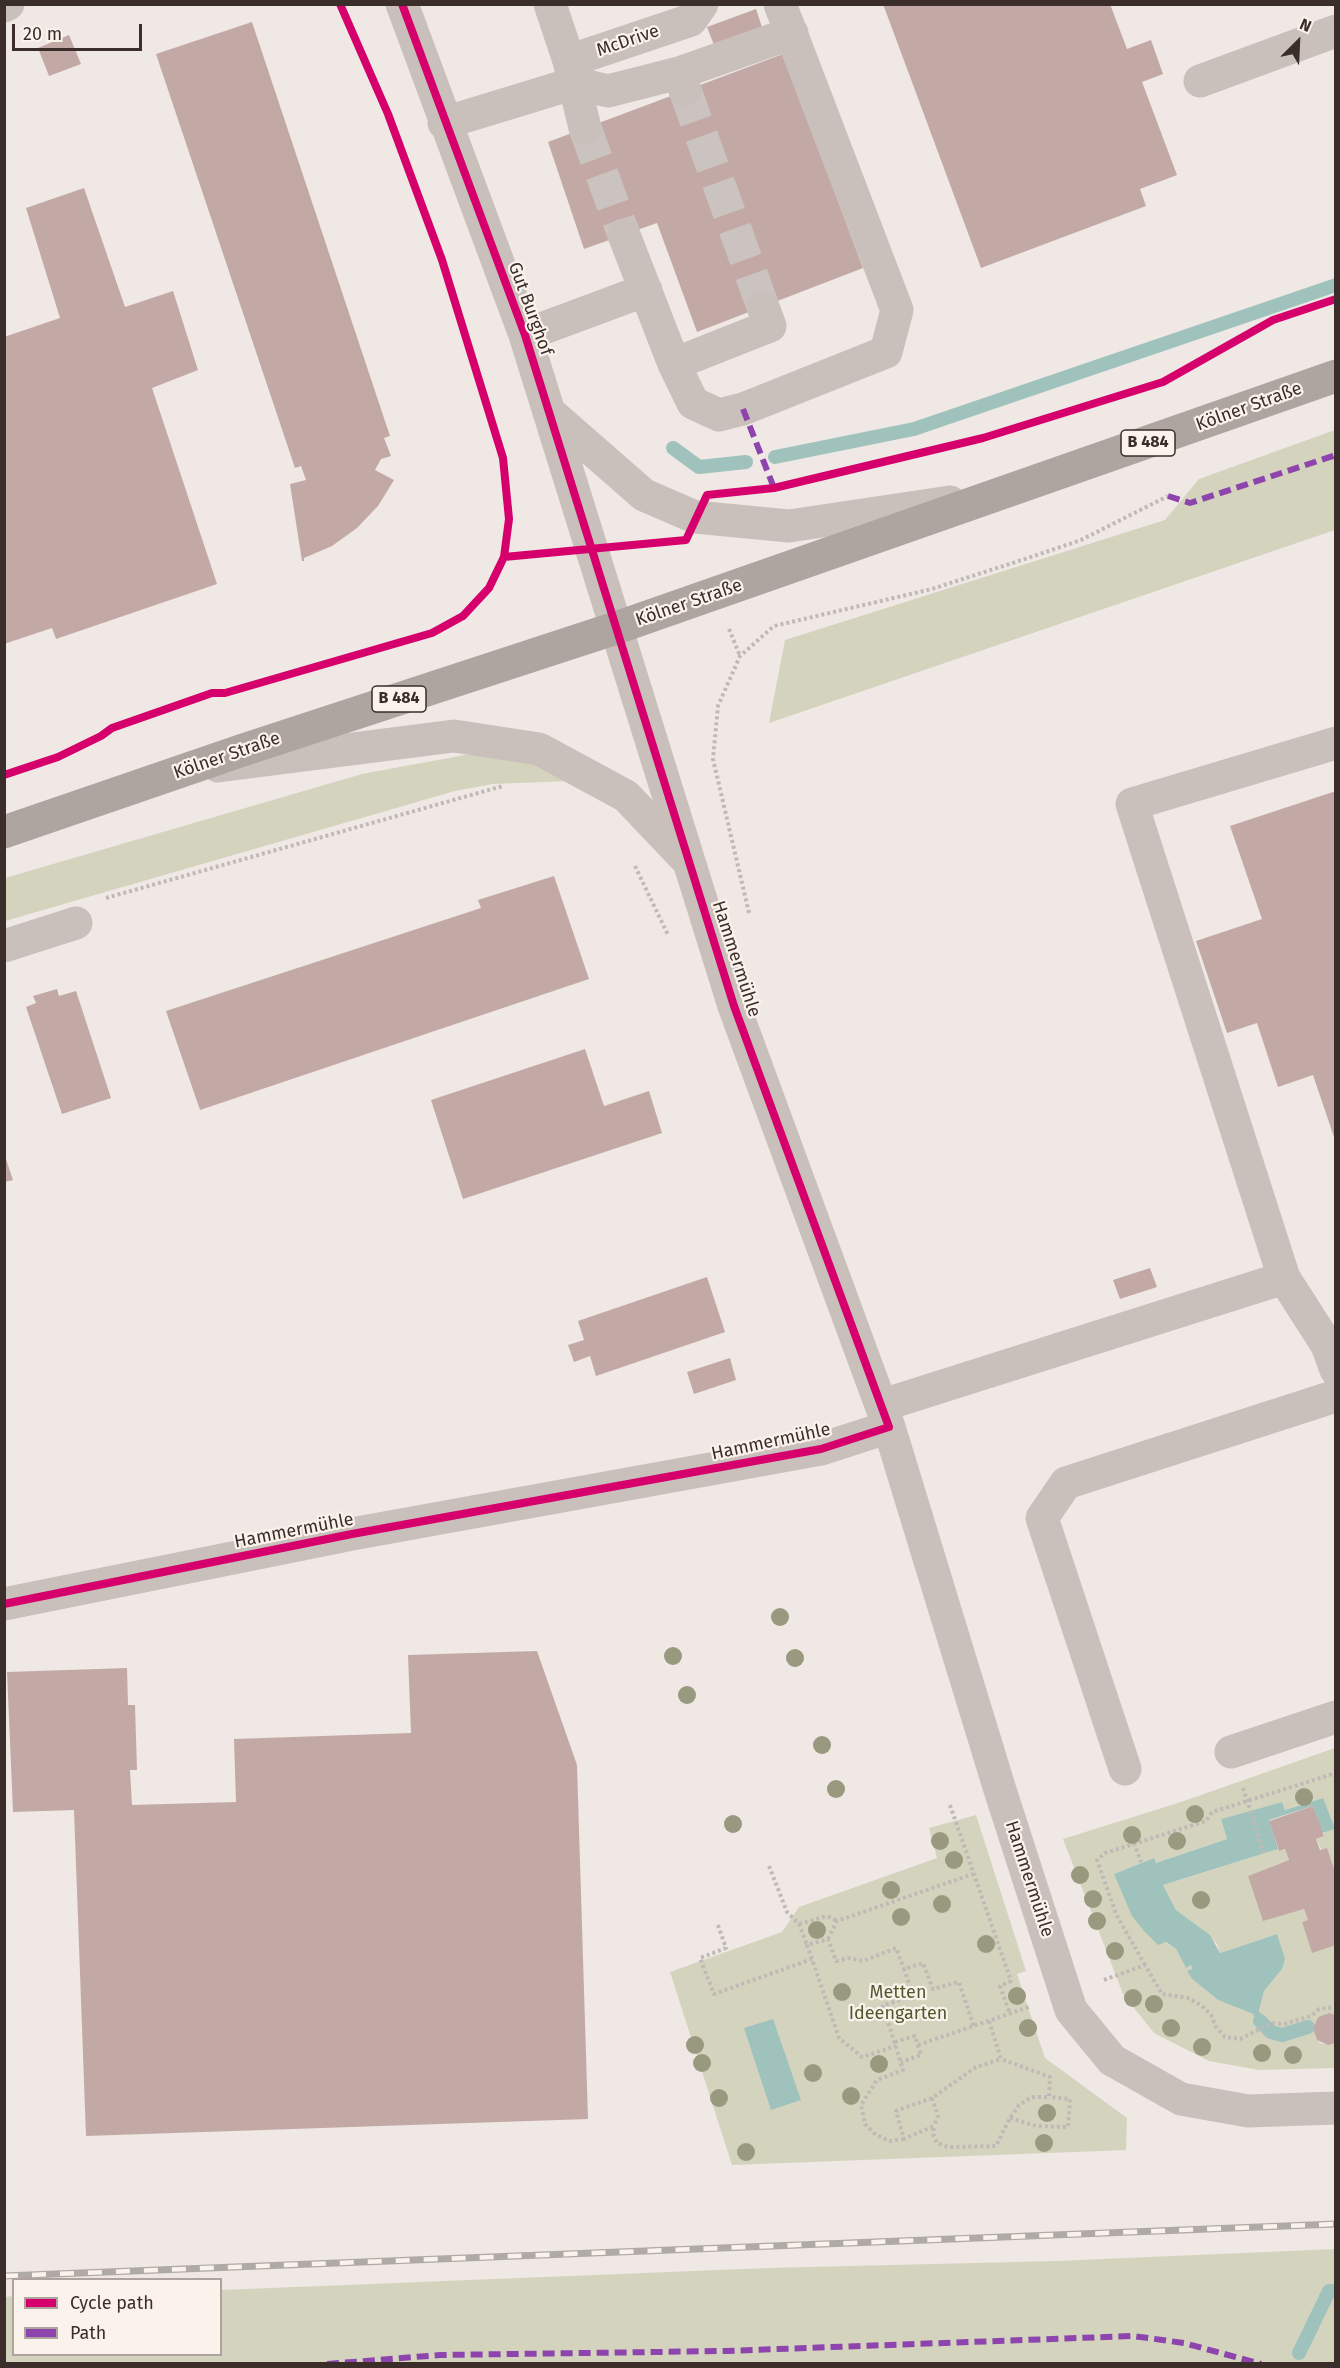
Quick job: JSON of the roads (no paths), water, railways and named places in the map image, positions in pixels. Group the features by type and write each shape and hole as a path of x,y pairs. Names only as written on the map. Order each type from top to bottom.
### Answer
{"main road":[{"name":"Kölner Straße","path":"4,832 616,628 1001,495 1335,376"}],"street":[{"name":"Gut Burghof","path":"402,4 444,123 525,335 616,628"},
{"path":"550,4 569,63 585,128"},
{"name":"McDrive","path":"444,123 569,63 691,20 702,4"},
{"path":"569,63 608,91 682,82 786,19 897,310 886,352 743,409 719,415 693,404 674,364 624,235"},
{"path":"1200,81 1335,31"},
{"path":"525,335 646,290"},
{"path":"674,364 770,326 763,307"},
{"path":"549,412 644,495 695,517 789,526 1001,495"},
{"name":"Hammermühle","path":"616,628 734,1006 886,1416 1000,1790 1071,2010 1112,2060 1181,2099 1248,2111 1335,2108"},
{"path":"184,771 454,736 539,749 626,796 689,863"},
{"path":"1333,1352 1284,1278 1132,804 1335,743"},
{"path":"4,946 76,923"},
{"path":"886,1416 1284,1278"},
{"path":"1125,1769 1041,1518 1066,1483 1335,1396"},
{"name":"Hammermühle","path":"4,1604 351,1534 821,1449 886,1416"},
{"path":"1231,1752 1335,1717"}],"water":[{"path":"1323,1798 1335,1829 1322,1833 1313,1806 1269,1820 1278,1849 1163,1885 1176,1910 1210,1935 1220,1953 1277,1934 1285,1959 1282,1969 1264,1991 1259,2011 1264,2018 1258,2023 1253,2014 1218,2000 1192,1979 1187,1971 1192,1969 1191,1965 1186,1968 1176,1949 1166,1942 1158,1945 1144,1931 1132,1916 1114,1874 1154,1858 1156,1863 1227,1839 1221,1819 1282,1802 1285,1810"},
{"path":"773,2019 801,2100 771,2110 744,2028"}],"waterway":[{"path":"775,457 914,429 1336,285"},
{"path":"673,448 699,467 746,462"},
{"path":"1260,2021 1271,2032 1282,2035 1308,2027"},
{"path":"1299,2353 1329,2291 1336,2291"}],"tunnel":[{"path":"685,90 763,307"},
{"path":"585,128 624,235"}],"railway":[{"path":"4,2276 1336,2224"}],"park label":[{"name":"Metten Ideengarten","path":"898,2003"}]}
